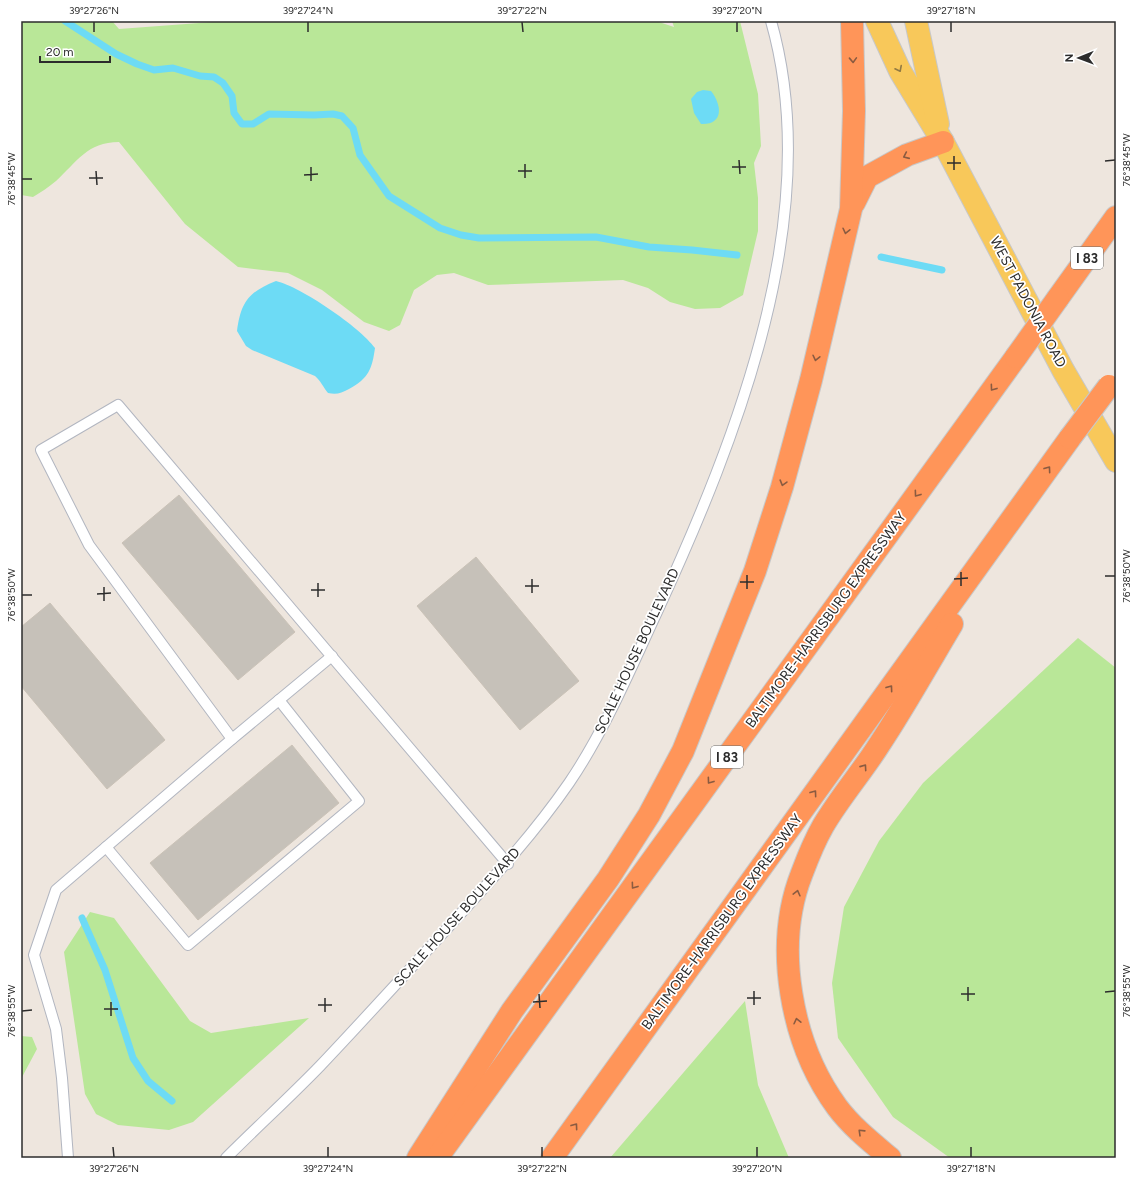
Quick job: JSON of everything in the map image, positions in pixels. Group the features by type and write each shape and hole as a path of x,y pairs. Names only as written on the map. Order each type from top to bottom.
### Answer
{"highway":[{"path":"418,1158 512,1011 608,879 649,815 683,751 755,571 782,486 811,380 851,209 854,111 852,21"},
{"path":"851,209 867,177 907,155 943,142"},
{"name":"BALTIMORE-HARRISBURG EXPRESSWAY","path":"438,1158 1116,217"},
{"name":"BALTIMORE-HARRISBURG EXPRESSWAY","path":"552,1158 1112,380"},
{"path":"890,1158 859,1131 837,1107 817,1072 801,1036 792,996 787,962 790,918 801,874 823,826 879,745 1031,492"}],"main road":[{"name":"WEST PADONIA ROAD","path":"877,21 900,71 943,142 1063,370 1116,461"},
{"name":"WEST PADONIA ROAD","path":"916,21 943,142"}],"lane":[{"name":"SCALE HOUSE BOULEVARD","path":"226,1158 319,1067 508,864 569,783 608,719 703,510 740,408 768,310 780,245 787,185 787,122 782,71 771,21"},
{"path":"232,739 89,545 41,450 118,405 508,864"},
{"path":"68,1158 62,1078 56,1029 34,955 56,890 232,739 332,656"},
{"path":"106,847 188,945 359,801 279,700"}],"green space":[{"path":"21,21 112,21 119,29 226,21 656,21 674,27 672,21 740,21 758,94 761,146 754,163 758,198 758,231 743,295 720,308 695,309 670,302 648,288 623,280 488,285 454,273 437,275 414,290 400,325 389,331 364,322 322,290 288,273 238,267 185,224 119,142 99,145 83,154 56,181 33,197 21,195"},
{"path":"1078,638 1116,668 1116,1157 950,1158 893,1117 838,1038 832,983 844,907 879,841 923,783"},
{"path":"90,912 114,918 190,1021 211,1033 309,1018 193,1122 169,1130 118,1125 96,1114 85,1094 64,952"},
{"path":"745,1001 758,1085 789,1158 610,1158"},
{"path":"21,1036 32,1037 37,1049 21,1079"}],"water":[{"path":"703,90 711,91 715,96 719,113 714,121 701,124 694,113 691,99 697,92"},
{"path":"276,281 300,291 344,319 375,348 371,367 361,381 341,393 328,393 315,376 252,350 246,346 237,331 244,305 259,289"}],"building":[{"path":"179,495 295,632 238,680 122,543"},
{"path":"476,557 579,681 520,730 417,606"},
{"path":"50,603 165,740 107,789 21,686 21,627"},
{"path":"292,745 339,803 198,920 150,863"}],"waterway":[{"path":"65,21 116,54 137,64 154,70 173,68 200,76 214,77 223,83 232,96 234,113 242,124 253,124 269,114 333,114 342,116 353,128 360,155 389,196 440,228 461,235 479,238 596,237 649,247 737,255"},
{"path":"881,257 942,270"},
{"path":"82,918 105,970 133,1058 148,1081 172,1101"}]}
